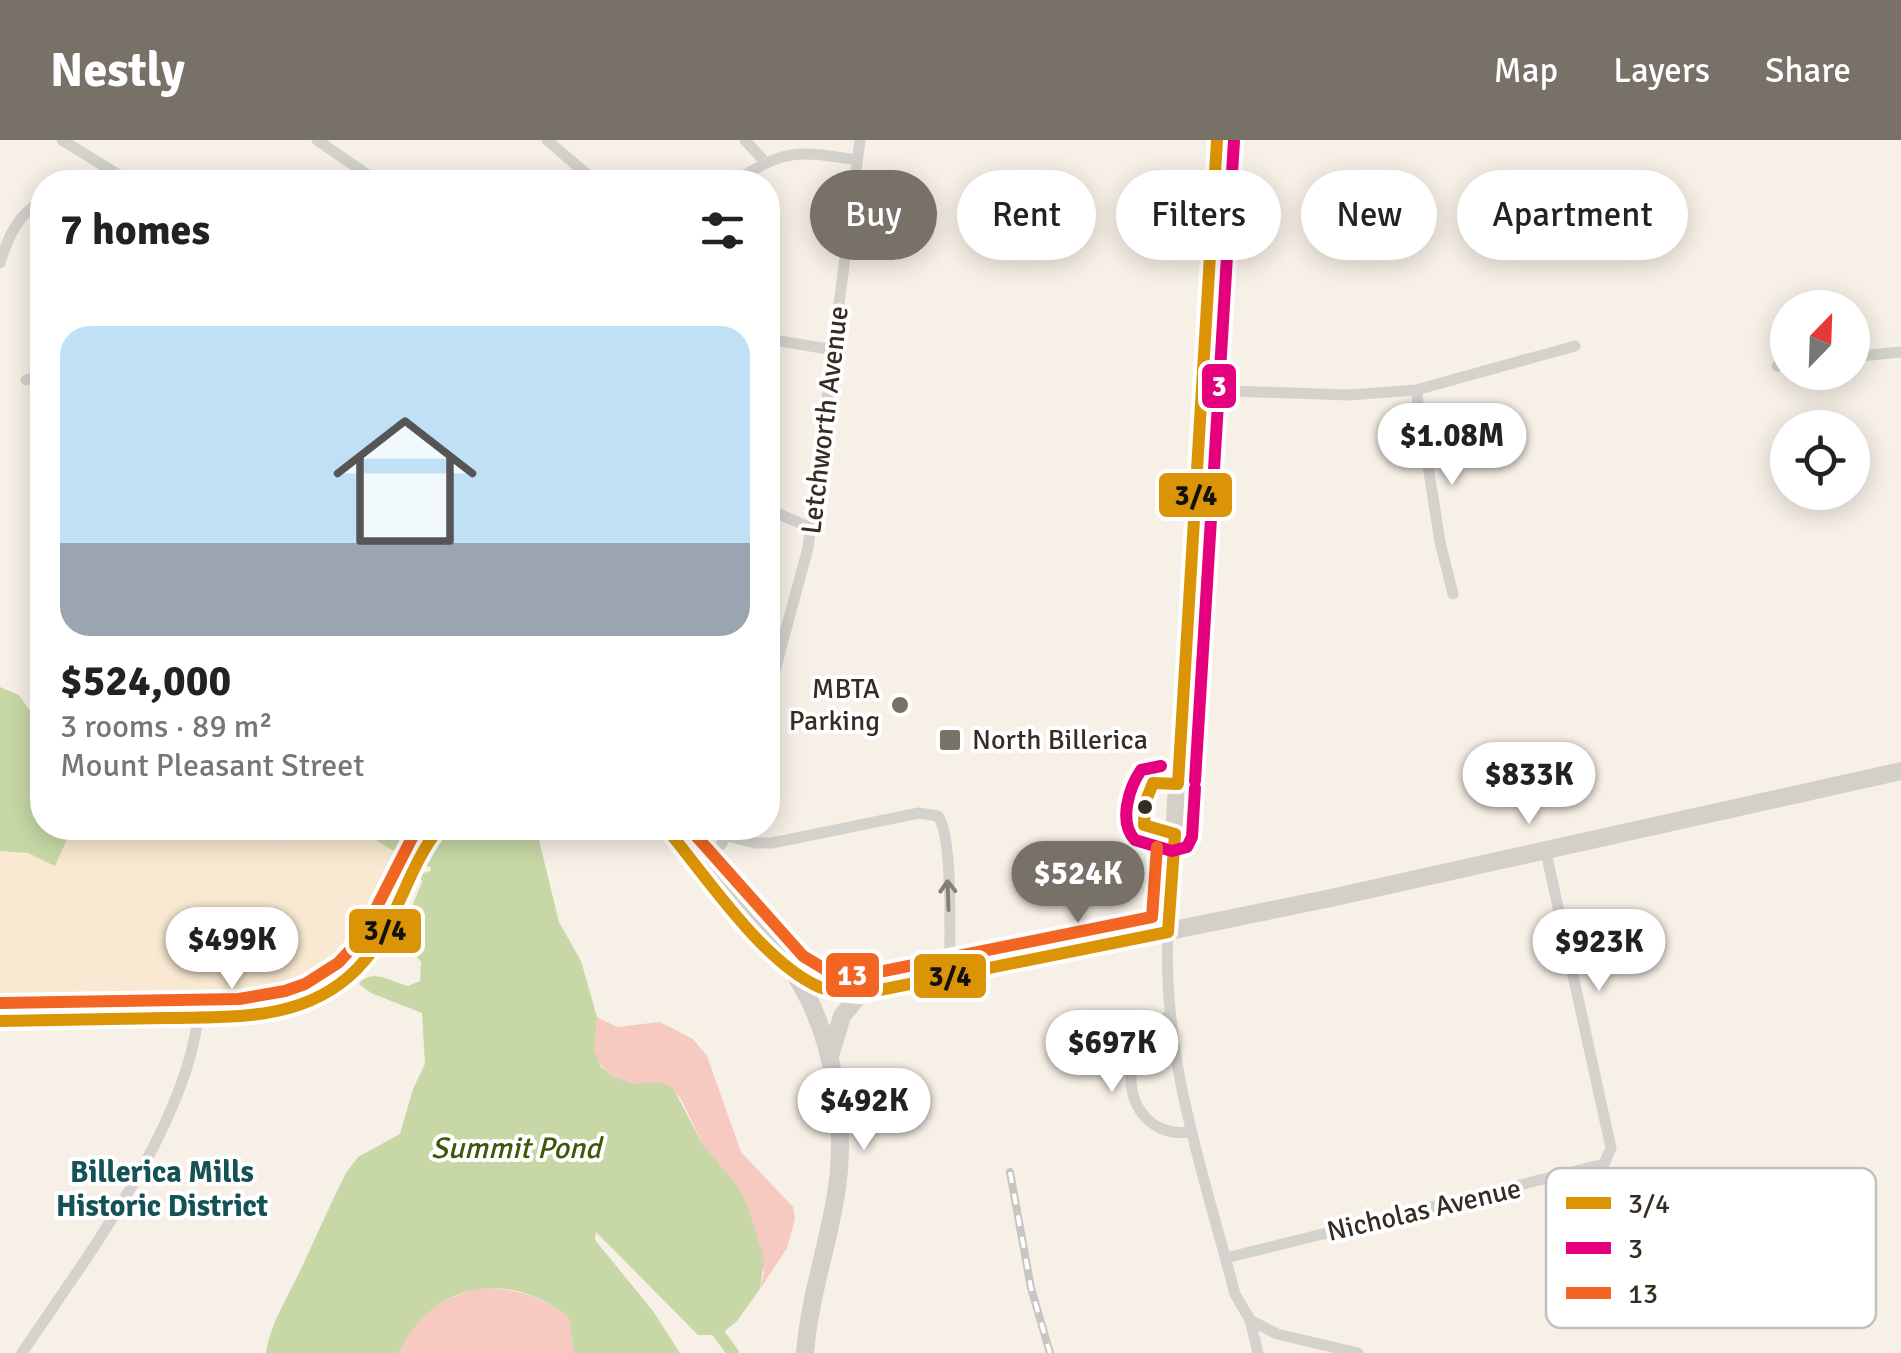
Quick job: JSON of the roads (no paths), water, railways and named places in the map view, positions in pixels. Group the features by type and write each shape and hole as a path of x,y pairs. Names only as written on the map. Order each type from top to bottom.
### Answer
{"main road":[{"path":"1168,932 1217,140"},
{"path":"792,970 816,986 860,994 1168,932 1901,772"},
{"path":"0,1021 198,1018 288,1010 311,1002 336,988 375,946 415,863 431,840"},
{"path":"677,840 792,970 814,1010 830,1059 840,1142 839,1181 810,1307 805,1353"},
{"path":"830,1059 837,1027 847,1007 860,994"}],"street":[{"path":"62,140 110,170"},
{"path":"317,140 361,170"},
{"path":"547,140 582,170"},
{"path":"745,140 765,162"},
{"name":"Letchworth Avenue","path":"780,640 806,560 860,140"},
{"path":"753,170 765,162 806,152 858,160"},
{"path":"0,263 8,238 30,211"},
{"path":"780,341 834,350"},
{"path":"1200,390 1349,395 1416,390 1575,346"},
{"path":"1870,355 1901,352"},
{"path":"26,380 30,379"},
{"path":"1416,390 1440,542 1453,594"},
{"path":"780,515 811,528"},
{"path":"746,840 772,843 919,813 938,816 944,825 946,848 950,976"},
{"path":"697,863 724,840"},
{"name":"Nicholas Avenue","path":"1546,848 1611,1148 1600,1168"},
{"path":"1168,932 1169,1015 1190,1132 1239,1306 1250,1320 1277,1334 1358,1353"},
{"path":"1169,1015 1150,1030 1134,1057 1130,1084 1140,1114 1157,1130 1190,1132"},
{"path":"22,1353 145,1162 186,1068 198,1018"},
{"name":"Nicholas Avenue","path":"1226,1258 1546,1181"},
{"path":"1250,1320 1258,1353"}],"water":[{"path":"0,687 19,695 30,711 30,840 67,840 55,866 28,853 0,851"},
{"name":"Summit Pond","path":"375,840 539,840 559,922 581,961 597,1017 594,1049 601,1067 634,1084 660,1082 673,1088 703,1145 736,1184 747,1205 764,1259 760,1289 737,1321 720,1335 698,1335 596,1232 595,1240 653,1311 680,1353 574,1353 569,1318 546,1302 498,1288 474,1290 431,1311 413,1329 399,1353 266,1353 275,1321 346,1173 358,1157 400,1134 425,1064 422,1013 371,993 359,984 375,976 408,986 420,981 421,962 412,951 397,943 422,882 420,874 431,871 430,866 423,868"}],"waterway":[{"path":"711,1323 733,1353"}],"railway":[{"path":"1010,1172 1031,1288 1050,1353"}],"place":[{"name":"MBTA Parking","path":"900,705"},
{"name":"North Billerica","path":"950,740"}],"district":[{"name":"Billerica Mills Historic District","path":"162,1189"}]}
